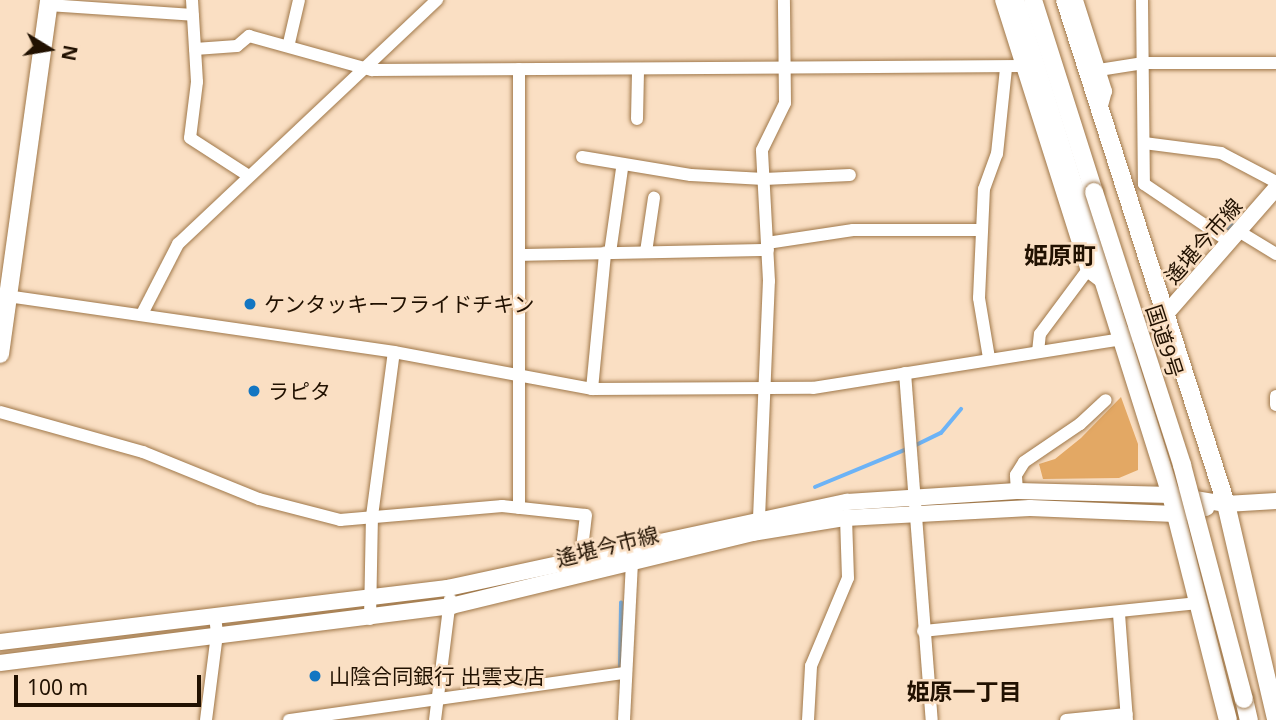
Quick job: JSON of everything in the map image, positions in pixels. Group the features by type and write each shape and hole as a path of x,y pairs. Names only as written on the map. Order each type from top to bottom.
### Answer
{"highway":[{"path":"1015,0 1171,495 1228,720"},
{"name":"国道9号","path":"1033,0 1182,465 1248,720"},
{"path":"1065,0 1226,504 1276,719"},
{"path":"0,354 4,296 49,3"}],"main road":[{"name":"遙堪今市線","path":"1122,339 1166,315 1274,190"},
{"name":"遙堪今市線","path":"0,642 370,600 448,588 759,518 916,494 1017,491 1171,495 1226,504"},
{"path":"1226,504 1276,501"},
{"name":"遙堪今市線","path":"0,663 217,634 370,619 451,606 752,533 846,518 1030,508 1175,514 1226,504"}],"street":[{"path":"192,0 196,104 190,138 249,176"},
{"path":"289,43 299,0"},
{"path":"142,314 178,244 437,0"},
{"path":"759,518 768,247 762,150 785,103 784,0"},
{"path":"1001,0 1036,118 1087,271 1105,285"},
{"path":"1077,0 1106,91 1100,111"},
{"path":"1142,0 1144,184 1235,237 1276,254"},
{"path":"49,3 193,15"},
{"path":"195,49 237,46 249,36 289,43 366,69 638,72 1020,66"},
{"path":"1098,70 1143,63 1276,63"},
{"path":"989,358 979,298 984,189 997,154 1006,68"},
{"path":"519,69 519,508"},
{"path":"637,119 638,72"},
{"path":"1036,118 1059,136"},
{"path":"1144,143 1222,153 1274,190"},
{"path":"582,157 691,175 764,179 849,175"},
{"path":"592,388 608,253 622,169"},
{"path":"646,252 654,198"},
{"path":"520,255 768,247 853,230 982,230"},
{"path":"1038,352 1040,334 1087,271"},
{"path":"4,296 394,352 592,388 765,392 1122,339"},
{"path":"370,619 372,516 394,352"},
{"path":"905,373 918,513 923,631 932,720"},
{"path":"1276,396 1276,405"},
{"path":"1017,491 1016,475 1024,462 1080,424 1106,400"},
{"path":"0,412 143,452 259,499 340,520 519,508 586,514 581,557"},
{"path":"808,720 811,666 848,578 846,518"},
{"path":"624,720 624,673 632,561"},
{"path":"435,720 451,606 448,588"},
{"path":"923,631 1119,614 1200,603"},
{"path":"1066,720 1127,717 1119,614"},
{"path":"206,720 217,634 215,616"},
{"path":"289,720 624,673"}],"shaded area":[{"path":"1121,397 1138,444 1138,470 1119,478 1043,479 1039,464 1055,459 1081,438"}],"waterway":[{"path":"1225,234 1237,220"},
{"path":"914,446 941,433 961,409"},
{"path":"815,487 907,449"},
{"path":"620,669 621,603"}],"place":[{"name":"ケンタッキーフライドチキン","path":"250,304"},
{"name":"ラピタ","path":"254,391"},
{"name":"山陰合同銀行 出雲支店","path":"315,676"}],"district":[{"name":"姫原町","path":"1060,255"},
{"name":"姫原一丁目","path":"964,691"}]}
